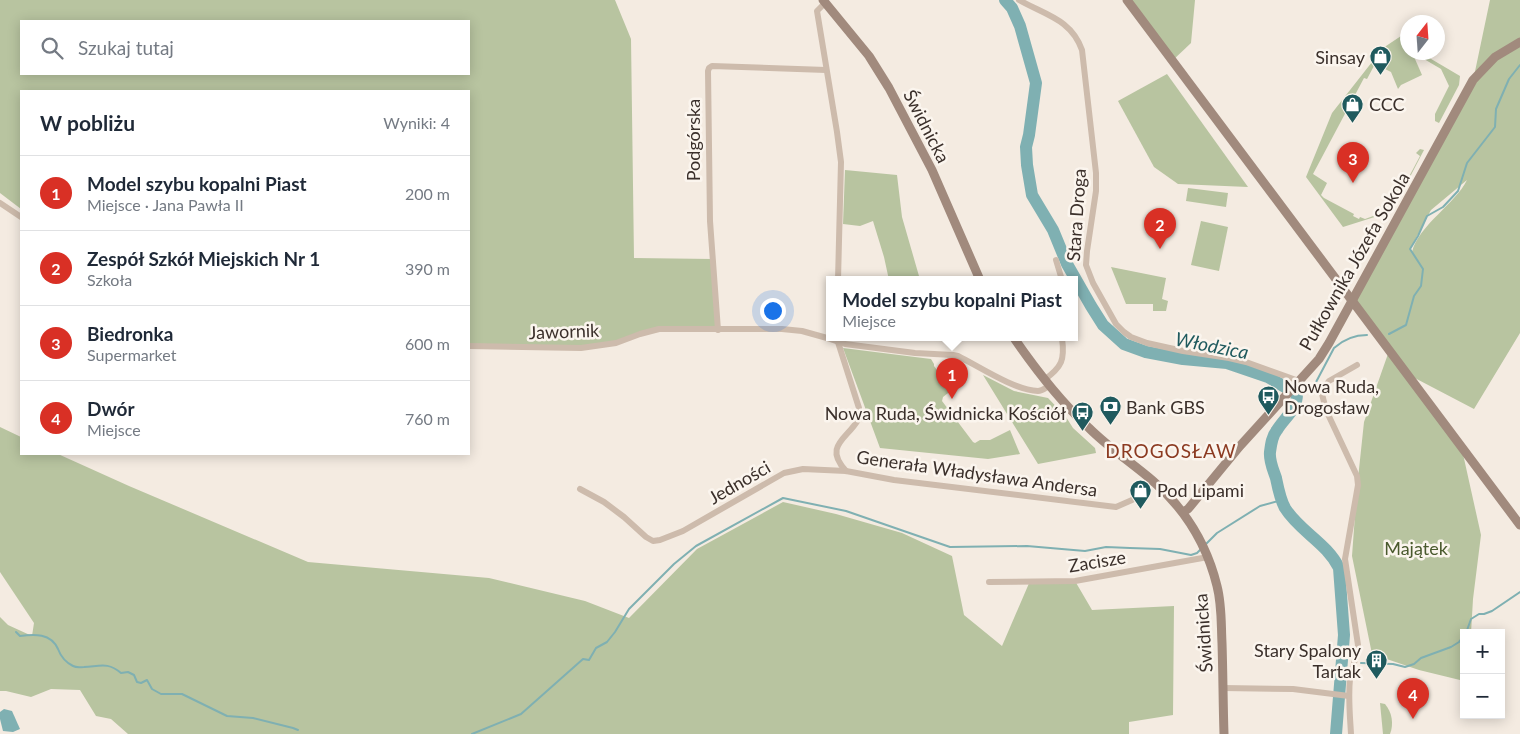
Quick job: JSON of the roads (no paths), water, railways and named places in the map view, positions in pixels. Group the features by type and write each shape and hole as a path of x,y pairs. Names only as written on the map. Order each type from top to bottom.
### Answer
{"street":[{"name":"Stara Droga","path":"1019,0 1054,16 1072,31 1082,50 1096,173 1096,191 1086,265 1093,283 1116,324 1131,338 1183,351 1246,362 1296,383"},
{"path":"1127,0 1520,525"},
{"path":"824,1 816,11 837,132 840,162 838,276"},
{"name":"Świdnicka","path":"824,1 869,56 889,88 932,170 978,276"},
{"name":"Pułkownika Józefa Sokola","path":"1183,512 1188,509 1282,399 1319,359 1473,80 1495,57 1520,42"},
{"name":"Podgórska","path":"718,330 710,220 708,158 709,68 712,66 826,70"},
{"path":"0,203 20,216"},
{"path":"1056,260 1061,276"},
{"name":"Jawornik","path":"470,346 581,348 616,343 659,328 718,330 782,329 826,336"},
{"name":"Generała Władysława Andersa","path":"838,341 859,408 859,419 838,444 836,450 838,459 846,471 894,480 1116,506 1132,500 1152,480"},
{"name":"Jawornik","path":"840,341 845,344 915,353 958,356 1016,386 1039,391 1044,390 1047,383"},
{"name":"Świdnicka","path":"1016,341 1047,383 1091,431 1152,480 1183,512 1205,550 1218,587 1220,599 1224,734"},
{"path":"1047,383 1060,367 1064,354 1062,341"},
{"path":"1351,734 1347,696 1358,645 1346,559 1358,485 1354,469 1326,410 1322,394 1329,381 1357,364"},
{"name":"Jedności","path":"580,489 604,502 624,517 646,538 653,541 683,531 784,473 804,469 846,471"},
{"name":"Zacisze","path":"990,582 1075,581 1205,550"},
{"path":"1223,688 1293,690 1347,696"}],"water":[{"path":"4,709 12,711 20,729 13,732 3,731 0,712"}],"waterway":[{"name":"Włodzica","path":"1005,0 1012,8 1020,26 1036,83 1026,147 1032,195 1053,230 1074,276"},
{"path":"1389,334 1406,325 1414,296 1421,286 1423,269 1410,249 1427,216 1443,207 1458,191 1467,163 1495,127 1496,109 1509,79 1520,65"},
{"name":"Włodzica","path":"1078,283 1103,325 1124,344 1146,352 1183,359 1227,363 1268,377 1297,394 1293,409 1274,435 1270,459 1280,497 1285,508 1298,524 1327,551 1339,568 1344,635 1336,734"},
{"path":"1297,394 1311,388 1315,384 1334,348 1349,338 1367,335"},
{"path":"472,734 521,714 583,659 589,660 596,648 607,642 615,632 629,609 674,564 696,546 783,498 846,511 950,547 1027,546 1085,551 1106,547 1160,549 1191,555 1201,549"},
{"path":"1206,544 1217,533 1260,506 1282,500"},
{"path":"1467,629 1471,619 1479,614 1492,611 1520,592"},
{"path":"16,632 20,636 36,635 47,637 55,644 64,659 74,667 112,667 121,673 128,672 134,675 137,682 141,683 147,680 152,689 161,694 182,694 227,716 253,718 298,730"},
{"path":"1361,663 1393,664 1405,667 1414,664 1421,658 1451,647 1460,641"},
{"path":"1343,654 1351,656"}],"place":[{"name":"Sinsay","path":"1381,76"},
{"name":"CCC","path":"1353,123"},
{"name":"Biedronka","path":"1353,183"},
{"name":"Zespół Szkół Miejskich Nr 1","path":"1160,249"},
{"name":"Model szybu kopalni Piast","path":"952,399"},
{"name":"Nowa Ruda, Drogosław","path":"1268,415"},
{"name":"Bank GBS","path":"1110,426"},
{"name":"Nowa Ruda, Świdnicka Kościół","path":"1082,432"},
{"name":"Pod Lipami","path":"1141,509"},
{"name":"Stary Spalony Tartak","path":"1377,679"},
{"name":"Dwór","path":"1413,719"}],"district":[{"name":"DROGOSŁAW","path":"1171,450"}],"park label":[{"name":"Majątek","path":"1416,548"}]}
